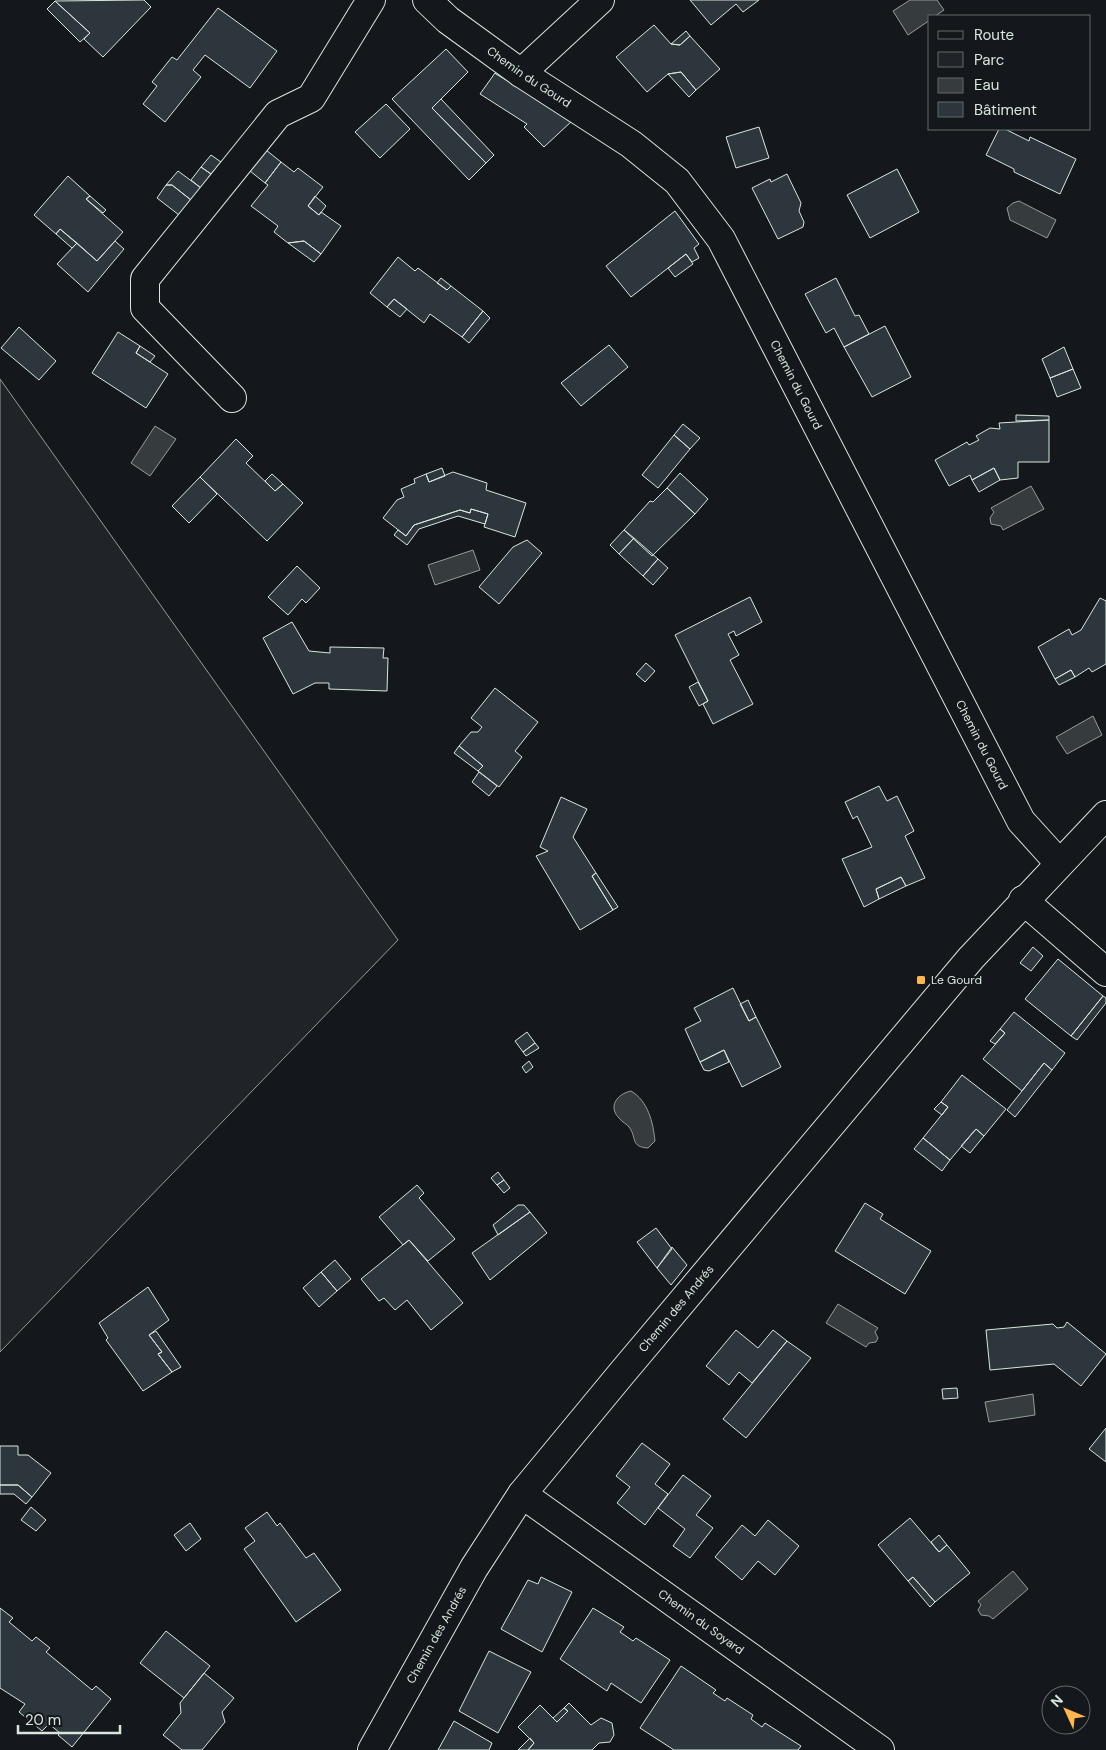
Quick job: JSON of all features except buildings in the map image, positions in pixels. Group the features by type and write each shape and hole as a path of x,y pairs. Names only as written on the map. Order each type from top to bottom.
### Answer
{"street":[{"path":"232,398 145,308 145,279 278,114 311,98 371,0"},
{"name":"Chemin du Gourd","path":"428,0 448,20 521,73 631,144 677,181 721,239 1021,821 1059,863"},
{"path":"521,73 600,0"},
{"name":"Chemin des Andrés","path":"372,1750 474,1568 522,1494 971,958 1106,815"},
{"path":"1024,900 1106,972"},
{"name":"Chemin du Soyard","path":"522,1494 880,1750"}],"green space":[{"path":"0,379 398,940 0,1352"}],"water":[{"path":"910,0 937,0 944,10 936,15 928,15 928,21 908,35 893,11"},
{"path":"1019,201 1056,220 1047,238 1010,220 1007,208"},
{"path":"155,426 176,439 150,476 131,463"},
{"path":"1031,486 1044,509 1003,530 1001,526 991,524 990,518 994,512 991,508"},
{"path":"473,550 480,570 435,585 428,565"},
{"path":"1093,716 1102,735 1067,754 1056,737"},
{"path":"631,1091 642,1100 651,1119 655,1141 648,1148 636,1144 629,1127 614,1110 615,1102 618,1098"},
{"path":"838,1304 878,1328 875,1332 878,1338 876,1342 869,1343 866,1347 826,1323"},
{"path":"1033,1394 1035,1415 989,1422 985,1402"},
{"path":"1013,1571 1028,1589 993,1619 989,1616 981,1615 978,1610 981,1605 978,1601"}],"place":[{"name":"Le Gourd","path":"921,980"}]}
